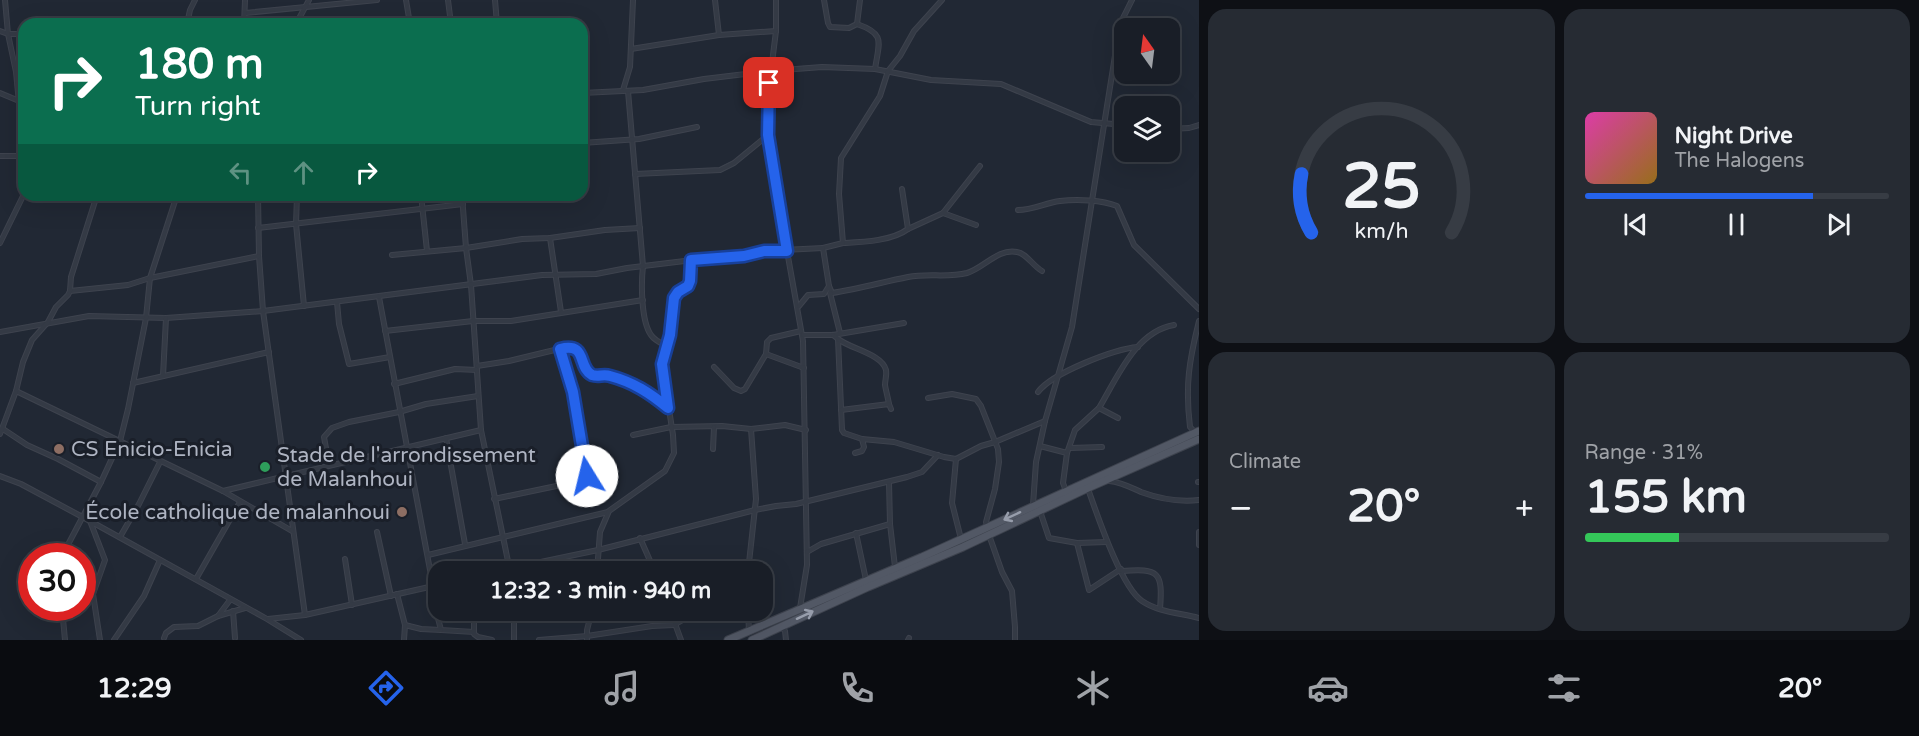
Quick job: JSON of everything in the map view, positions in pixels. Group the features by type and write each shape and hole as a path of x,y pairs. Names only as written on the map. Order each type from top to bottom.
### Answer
{"main road":[{"path":"752,640 868,587 989,536 1198,434"},
{"path":"728,640 1198,434"}],"street":[{"path":"5,0 18,93"},
{"path":"189,18 195,0"},
{"path":"244,18 245,0"},
{"path":"299,18 309,0"},
{"path":"244,13 376,0"},
{"path":"406,0 409,18"},
{"path":"448,0 450,18"},
{"path":"495,0 496,18"},
{"path":"633,0 631,49 626,90 640,228 643,300 652,337 668,345"},
{"path":"715,0 719,35"},
{"path":"776,0 776,31 770,71 768,135 787,251 799,307 804,368 807,565 800,608"},
{"path":"824,0 830,27 849,28 857,24 871,29 878,36 875,69"},
{"path":"857,24 860,0"},
{"path":"843,243 839,194 841,158 880,96 888,71 914,31 942,0"},
{"path":"1033,506 1036,462 1045,421 1072,327 1094,201 1099,147 1120,24 1132,0"},
{"path":"0,31 18,34"},
{"path":"631,49 719,35 776,31"},
{"path":"588,93 626,90 770,71 822,67 875,69 931,80 1001,84 1091,122 1114,123"},
{"path":"0,93 18,100"},
{"path":"1180,128 1199,125"},
{"path":"588,143 631,140 697,127"},
{"path":"635,174 720,170 734,163 768,135"},
{"path":"0,156 18,156"},
{"path":"0,332 89,316 166,318 263,311 542,275 596,274 691,260 744,256 764,251 823,248 860,242 896,235 943,213 980,166"},
{"path":"902,189 908,229"},
{"path":"0,243 21,201"},
{"path":"0,434 32,340 48,322 56,306 70,291 71,277 95,201"},
{"path":"69,543 120,441 146,318 150,278 175,201"},
{"path":"258,201 263,311 305,615"},
{"path":"297,201 296,224 304,306"},
{"path":"421,201 427,252"},
{"path":"463,201 481,430 508,561"},
{"path":"1018,210 1032,210 1060,201 1094,201 1117,206 1134,245 1198,307"},
{"path":"258,228 463,204"},
{"path":"943,213 976,225"},
{"path":"392,255 466,248 522,239 640,228"},
{"path":"550,238 561,312"},
{"path":"823,248 840,333"},
{"path":"799,307 808,296 910,277 948,277 967,273 1004,252 1023,254 1033,266 1042,271"},
{"path":"70,291 128,285 150,278 259,256"},
{"path":"428,555 465,544 502,538 609,512 665,471 674,453 662,364 668,345 674,298 678,292 688,286 691,260"},
{"path":"824,294 829,286"},
{"path":"379,297 399,412 429,561"},
{"path":"385,332 473,321 511,321 643,300"},
{"path":"337,302 339,324 349,364 390,357"},
{"path":"163,376 166,318"},
{"path":"1198,434 1190,427 1186,384 1199,321"},
{"path":"714,368 734,388 741,390 745,389 766,354 767,342 771,338 802,333 833,334 904,324"},
{"path":"1066,491 1064,483 1071,439 1075,430 1100,408 1119,374 1138,347 1156,331 1174,325"},
{"path":"833,334 847,346 880,359 886,369 885,382 890,406 841,410"},
{"path":"838,339 841,427 844,433 862,439 894,442 956,459 981,446 1045,421"},
{"path":"394,384 455,369 477,368 567,347 579,352 590,374 606,375 635,385 668,408"},
{"path":"1038,392 1060,375 1102,357 1138,347"},
{"path":"494,499 566,484 587,476 573,392 560,349"},
{"path":"133,383 269,352"},
{"path":"766,354 804,368"},
{"path":"16,391 160,462 223,490 292,531"},
{"path":"928,398 952,394 976,399 981,406 995,442 999,462 995,489 986,522 987,527"},
{"path":"329,465 324,437 327,431 349,422 478,396"},
{"path":"1100,408 1118,418"},
{"path":"633,435 671,427 751,429 785,425 806,430"},
{"path":"713,449 714,427"},
{"path":"3,429 27,445 101,482"},
{"path":"749,561 755,510 751,429"},
{"path":"223,490 481,430"},
{"path":"446,438 465,544"},
{"path":"855,453 862,451 864,447 862,439"},
{"path":"1040,446 1069,451 1102,447"},
{"path":"550,561 755,510 806,502 889,482 922,472 938,455"},
{"path":"956,459 952,503 961,539"},
{"path":"120,537 160,462"},
{"path":"0,476 21,484 120,537 301,640"},
{"path":"1105,480 1120,482 1144,493 1179,501 1199,500"},
{"path":"889,482 890,524 895,568"},
{"path":"1088,488 1107,542 1139,599 1160,609 1199,618"},
{"path":"196,579 217,546 240,502"},
{"path":"1040,511 1049,537 1077,543 1107,542"},
{"path":"598,561 600,532 609,512"},
{"path":"90,521 105,560 93,594 100,640"},
{"path":"807,553 821,544 890,524"},
{"path":"377,532 391,596"},
{"path":"1199,532 1199,545"},
{"path":"856,534 866,580"},
{"path":"989,536 1002,572 1012,591 1015,640"},
{"path":"640,538 650,561"},
{"path":"1077,543 1089,590 1121,570 1144,569 1155,574 1161,586 1160,609"},
{"path":"345,559 352,605"},
{"path":"114,640 150,586 160,560"},
{"path":"267,619 305,615 428,587"},
{"path":"397,594 405,625 404,640"},
{"path":"218,616 230,600"},
{"path":"165,638 166,633 174,627 198,626 218,616 246,608"},
{"path":"233,611 236,640"},
{"path":"63,621 65,640"},
{"path":"440,621 441,630"},
{"path":"474,632 476,621"},
{"path":"514,621 514,640"},
{"path":"587,638 590,621"},
{"path":"673,621 681,640"},
{"path":"540,640 587,638 652,626 674,625 681,621"},
{"path":"749,621 749,631"},
{"path":"405,625 421,629 474,632 478,637 492,640"},
{"path":"782,627 786,640"}],"place":[{"name":"CS Enicio-Enicia","path":"59,449"},
{"name":"Stade de l'arrondissement de Malanhoui","path":"265,467"},
{"name":"École catholique de malanhoui","path":"402,512"}],"route":[{"path":"587,476 573,392 560,349 567,347 579,352 590,374 615,377 635,385 668,408 662,364 663,355 670,335 674,298 678,292 688,286 691,260 720,259 764,251 787,251 768,135 769,83"}]}
